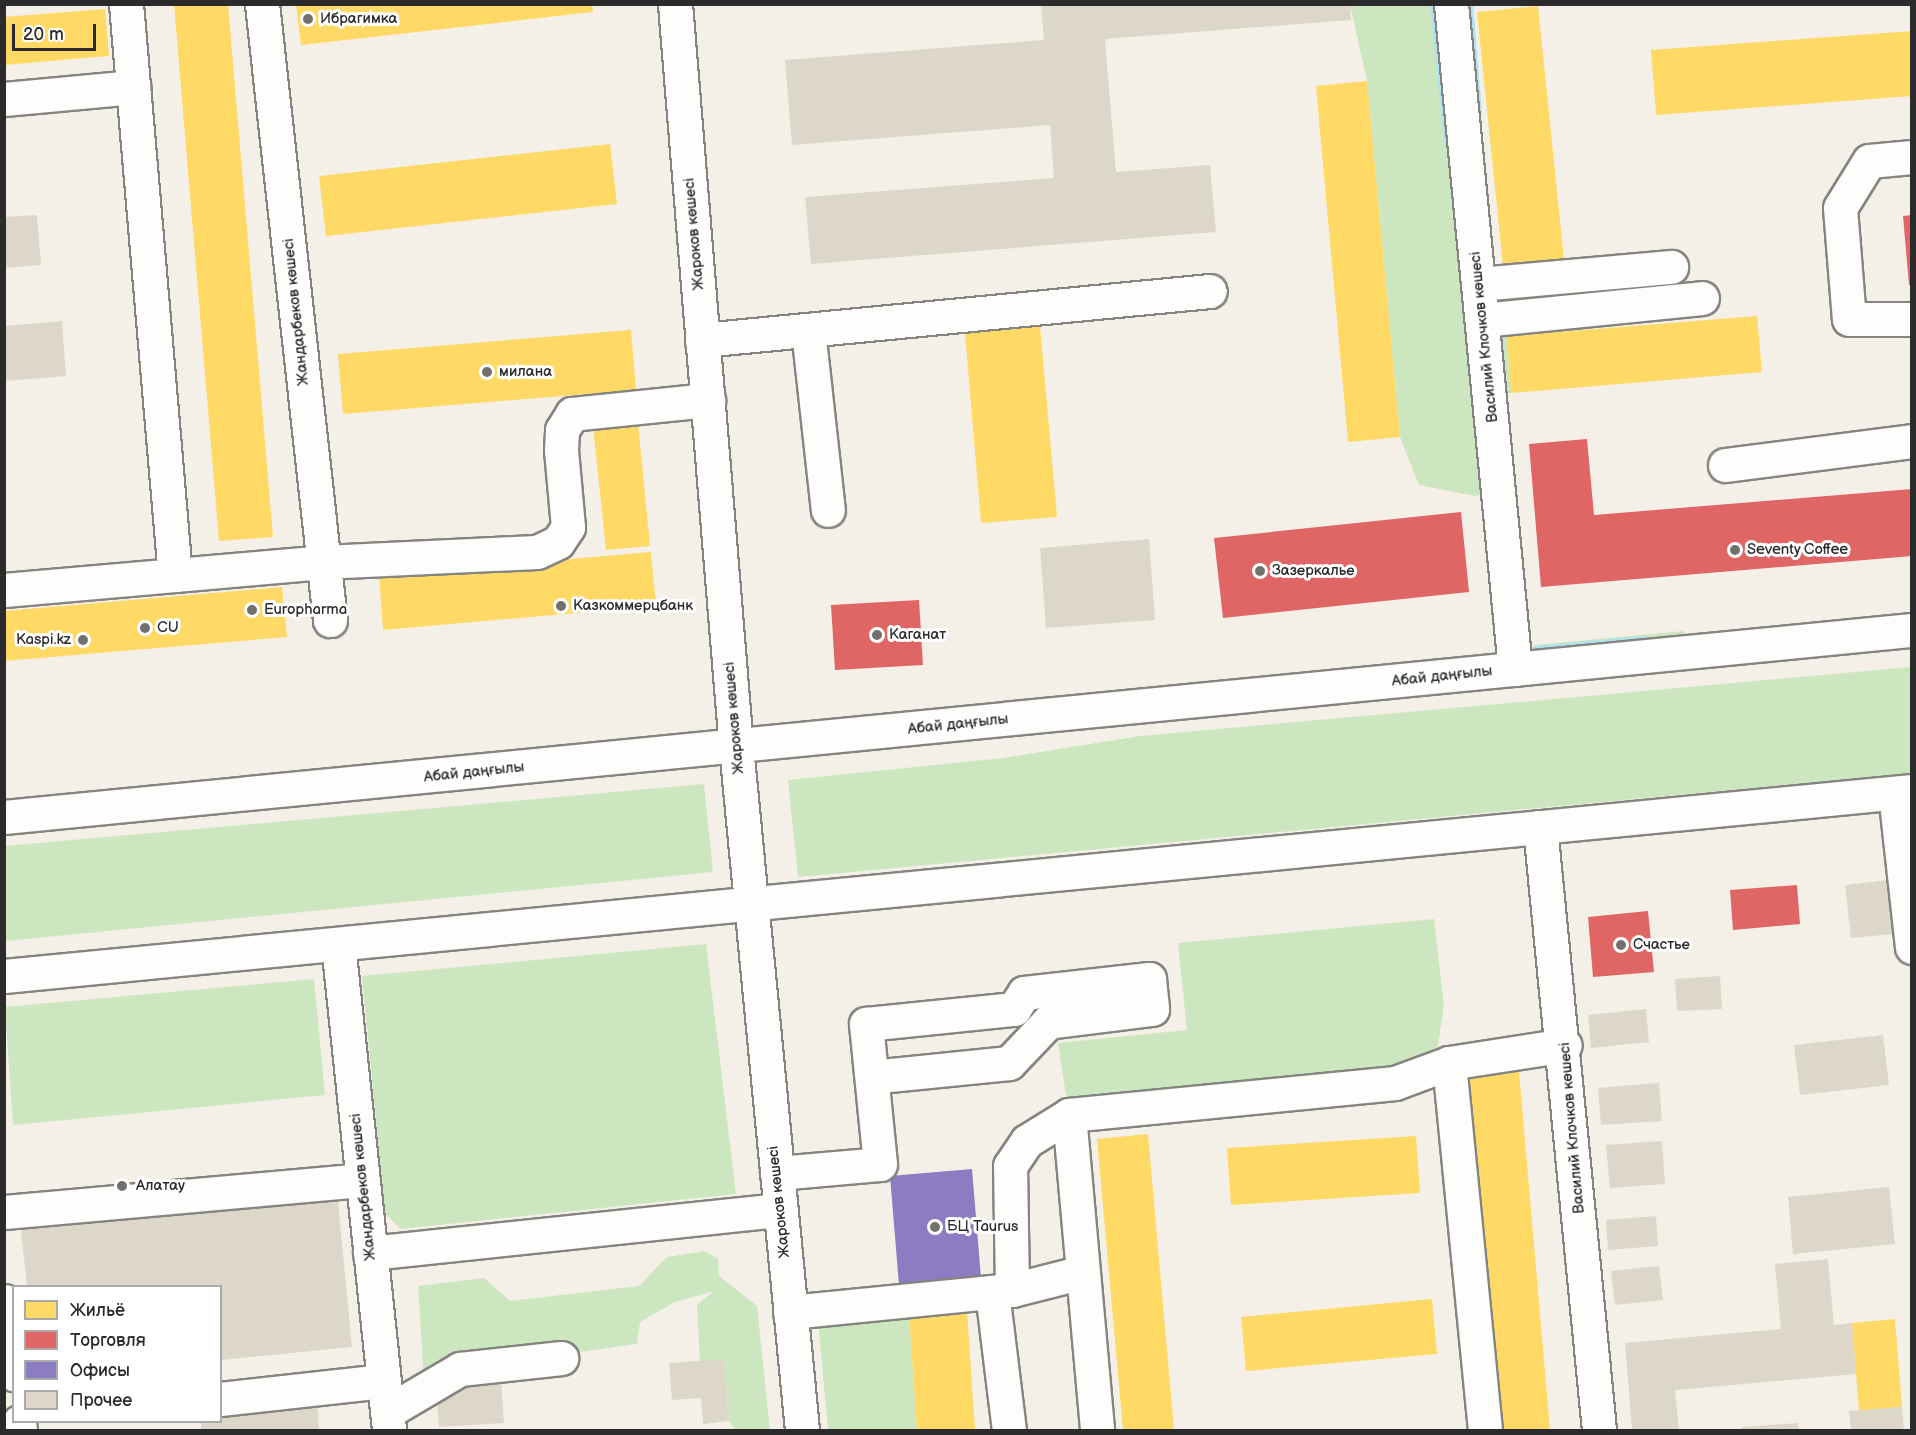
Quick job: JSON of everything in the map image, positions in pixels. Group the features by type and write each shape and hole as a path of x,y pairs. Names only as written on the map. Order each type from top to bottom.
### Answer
{"street":[{"path":"126,4 175,575"},
{"name":"Жандарбеков көшесі","path":"262,4 330,620"},
{"name":"Жароков көшесі","path":"675,4 736,747 802,1431"},
{"name":"Василий Клочков көшесі","path":"1451,4 1515,669"},
{"path":"4,99 133,87"},
{"path":"1911,157 1869,161 1840,208 1848,319 1911,319"},
{"path":"1479,285 1671,267"},
{"path":"702,340 1210,291"},
{"path":"1482,320 1702,298"},
{"path":"808,330 828,510"},
{"path":"4,590 323,562 537,552 558,542 568,527 561,450 562,430 572,414 708,400"},
{"path":"1725,465 1911,441"},
{"name":"Абай даңғылы","path":"4,817 1911,630"},
{"path":"4,976 1903,792 1911,947"},
{"name":"Василий Клочков көшесі","path":"1540,827 1565,1045 1599,1431"},
{"name":"Жандарбеков көшесі","path":"338,944 386,1408"},
{"path":"777,1173 880,1164 866,1024 1014,1009 1024,993 1149,979 1152,1010 1048,1022 1009,1063 872,1077"},
{"path":"1009,1431 1002,1291 1010,1166 1027,1142 1069,1115 1395,1083 1449,1063 1565,1045"},
{"path":"1449,1063 1485,1431"},
{"path":"1069,1115 1079,1273 1097,1431"},
{"path":"4,1212 362,1180"},
{"path":"370,1253 780,1210"},
{"path":"790,1312 1002,1291 1079,1273"},
{"path":"4,1301 12,1359"},
{"path":"222,1399 386,1408 460,1369 561,1358"}],"green space":[{"path":"1350,5 1438,5 1490,493 1475,496 1419,485 1400,437 1367,81"},
{"path":"1507,336 1511,393 1499,394 1493,337"},
{"path":"1684,631 1693,651 1540,666 1535,645"},
{"path":"1911,667 1911,773 798,877 788,780 1004,758 1140,736"},
{"path":"704,784 713,872 5,941 5,846"},
{"path":"1434,919 1444,1005 1436,1059 1395,1083 1069,1115 1058,1043 1187,1030 1178,943"},
{"path":"706,944 736,1194 400,1229 385,1213 362,976"},
{"path":"314,979 325,1095 13,1125 5,1007"},
{"path":"705,1251 718,1259 719,1276 757,1306 770,1430 735,1430 729,1421 724,1359 700,1361 697,1305 714,1291 675,1302 640,1322 637,1344 433,1372 424,1381 418,1286 484,1278 510,1301 639,1286 667,1257"},
{"path":"909,1314 917,1430 828,1430 818,1320"}],"building: Жильё":[{"path":"174,4 228,4 273,537 219,541"},
{"path":"296,4 592,4 593,12 301,45"},
{"path":"1538,6 1564,260 1503,266 1477,12"},
{"path":"105,9 109,56 4,65 4,17"},
{"path":"1912,31 1912,96 1656,115 1651,50"},
{"path":"1367,81 1400,437 1348,442 1316,86"},
{"path":"610,144 617,204 326,236 319,176"},
{"path":"1757,316 1762,372 1511,393 1507,336"},
{"path":"1040,326 1057,517 981,523 965,333"},
{"name":"милана","path":"631,330 636,390 343,414 338,354"},
{"path":"638,423 650,546 606,550 593,427"},
{"path":"651,552 656,606 383,630 379,576"},
{"path":"282,587 287,637 4,661 4,611"},
{"path":"1519,1071 1550,1430 1497,1430 1467,1076"},
{"path":"1148,1134 1174,1430 1123,1430 1097,1139"},
{"path":"1416,1136 1420,1193 1231,1205 1227,1148"},
{"path":"1432,1299 1437,1354 1246,1371 1241,1317"},
{"path":"967,1310 975,1430 917,1430 909,1314"},
{"path":"1895,1319 1902,1407 1859,1411 1852,1323"}],"building: Торговля":[{"path":"1912,215 1912,285 1909,285 1903,216"},
{"path":"1587,439 1594,515 1912,489 1912,556 1541,587 1529,444"},
{"path":"1461,512 1469,592 1223,618 1214,538"},
{"name":"Каганат","path":"919,600 923,665 835,670 831,605"},
{"path":"1797,885 1800,924 1733,930 1730,890"},
{"name":"Счастье","path":"1648,911 1654,972 1593,977 1588,917"}],"building: Офисы":[{"name":"БЦ Taurus","path":"972,1169 981,1278 899,1285 890,1176"}],"building: Прочее":[{"path":"1041,4 1350,4 1351,20 1105,39 1116,172 1210,165 1216,232 811,264 805,197 1054,178 1050,125 792,145 785,60 1044,40"},
{"path":"37,215 41,265 4,268 4,217"},
{"path":"62,321 66,376 4,381 4,326"},
{"path":"1149,539 1155,620 1046,628 1040,548"},
{"path":"1897,879 1903,933 1851,938 1845,885"},
{"path":"1720,976 1722,1009 1677,1011 1675,979"},
{"path":"1646,1009 1649,1042 1591,1048 1588,1015"},
{"path":"1883,1035 1889,1085 1800,1095 1794,1045"},
{"path":"1659,1083 1662,1121 1601,1125 1598,1088"},
{"path":"1662,1141 1665,1184 1610,1188 1606,1145"},
{"path":"1889,1187 1895,1244 1793,1254 1788,1197"},
{"path":"337,1191 352,1347 222,1360 222,1285 27,1285 20,1222"},
{"path":"1656,1216 1658,1246 1608,1250 1606,1220"},
{"path":"1828,1259 1834,1325 1852,1323 1856,1374 1675,1390 1679,1430 1632,1430 1625,1343 1781,1329 1775,1264"},
{"path":"1659,1266 1663,1300 1615,1305 1611,1271"},
{"path":"724,1359 729,1421 703,1424 701,1398 672,1400 669,1363"},
{"path":"501,1379 504,1423 439,1427 436,1383"},
{"path":"1902,1407 1904,1430 1851,1430 1849,1411"},
{"path":"318,1408 319,1430 201,1430 201,1423 222,1423 222,1414"},
{"path":"1798,1423 1799,1430 1742,1430 1742,1427"}],"waterway":[{"path":"1434,4 1448,141"},
{"path":"1469,4 1478,113"},
{"path":"1536,650 1644,640"}],"place":[{"name":"Ибрагимка","path":"308,19"},
{"name":"милана","path":"487,372"},
{"name":"Seventy Coffee","path":"1735,550"},
{"name":"Зазеркалье","path":"1260,571"},
{"name":"Казкоммерцбанк","path":"561,606"},
{"name":"Europharma","path":"252,610"},
{"name":"CU","path":"145,628"},
{"name":"Каганат","path":"877,635"},
{"name":"Kaspi.kz","path":"83,640"},
{"name":"Счастье","path":"1621,945"},
{"name":"Алатау","path":"122,1186"},
{"name":"БЦ Taurus","path":"935,1227"}]}
